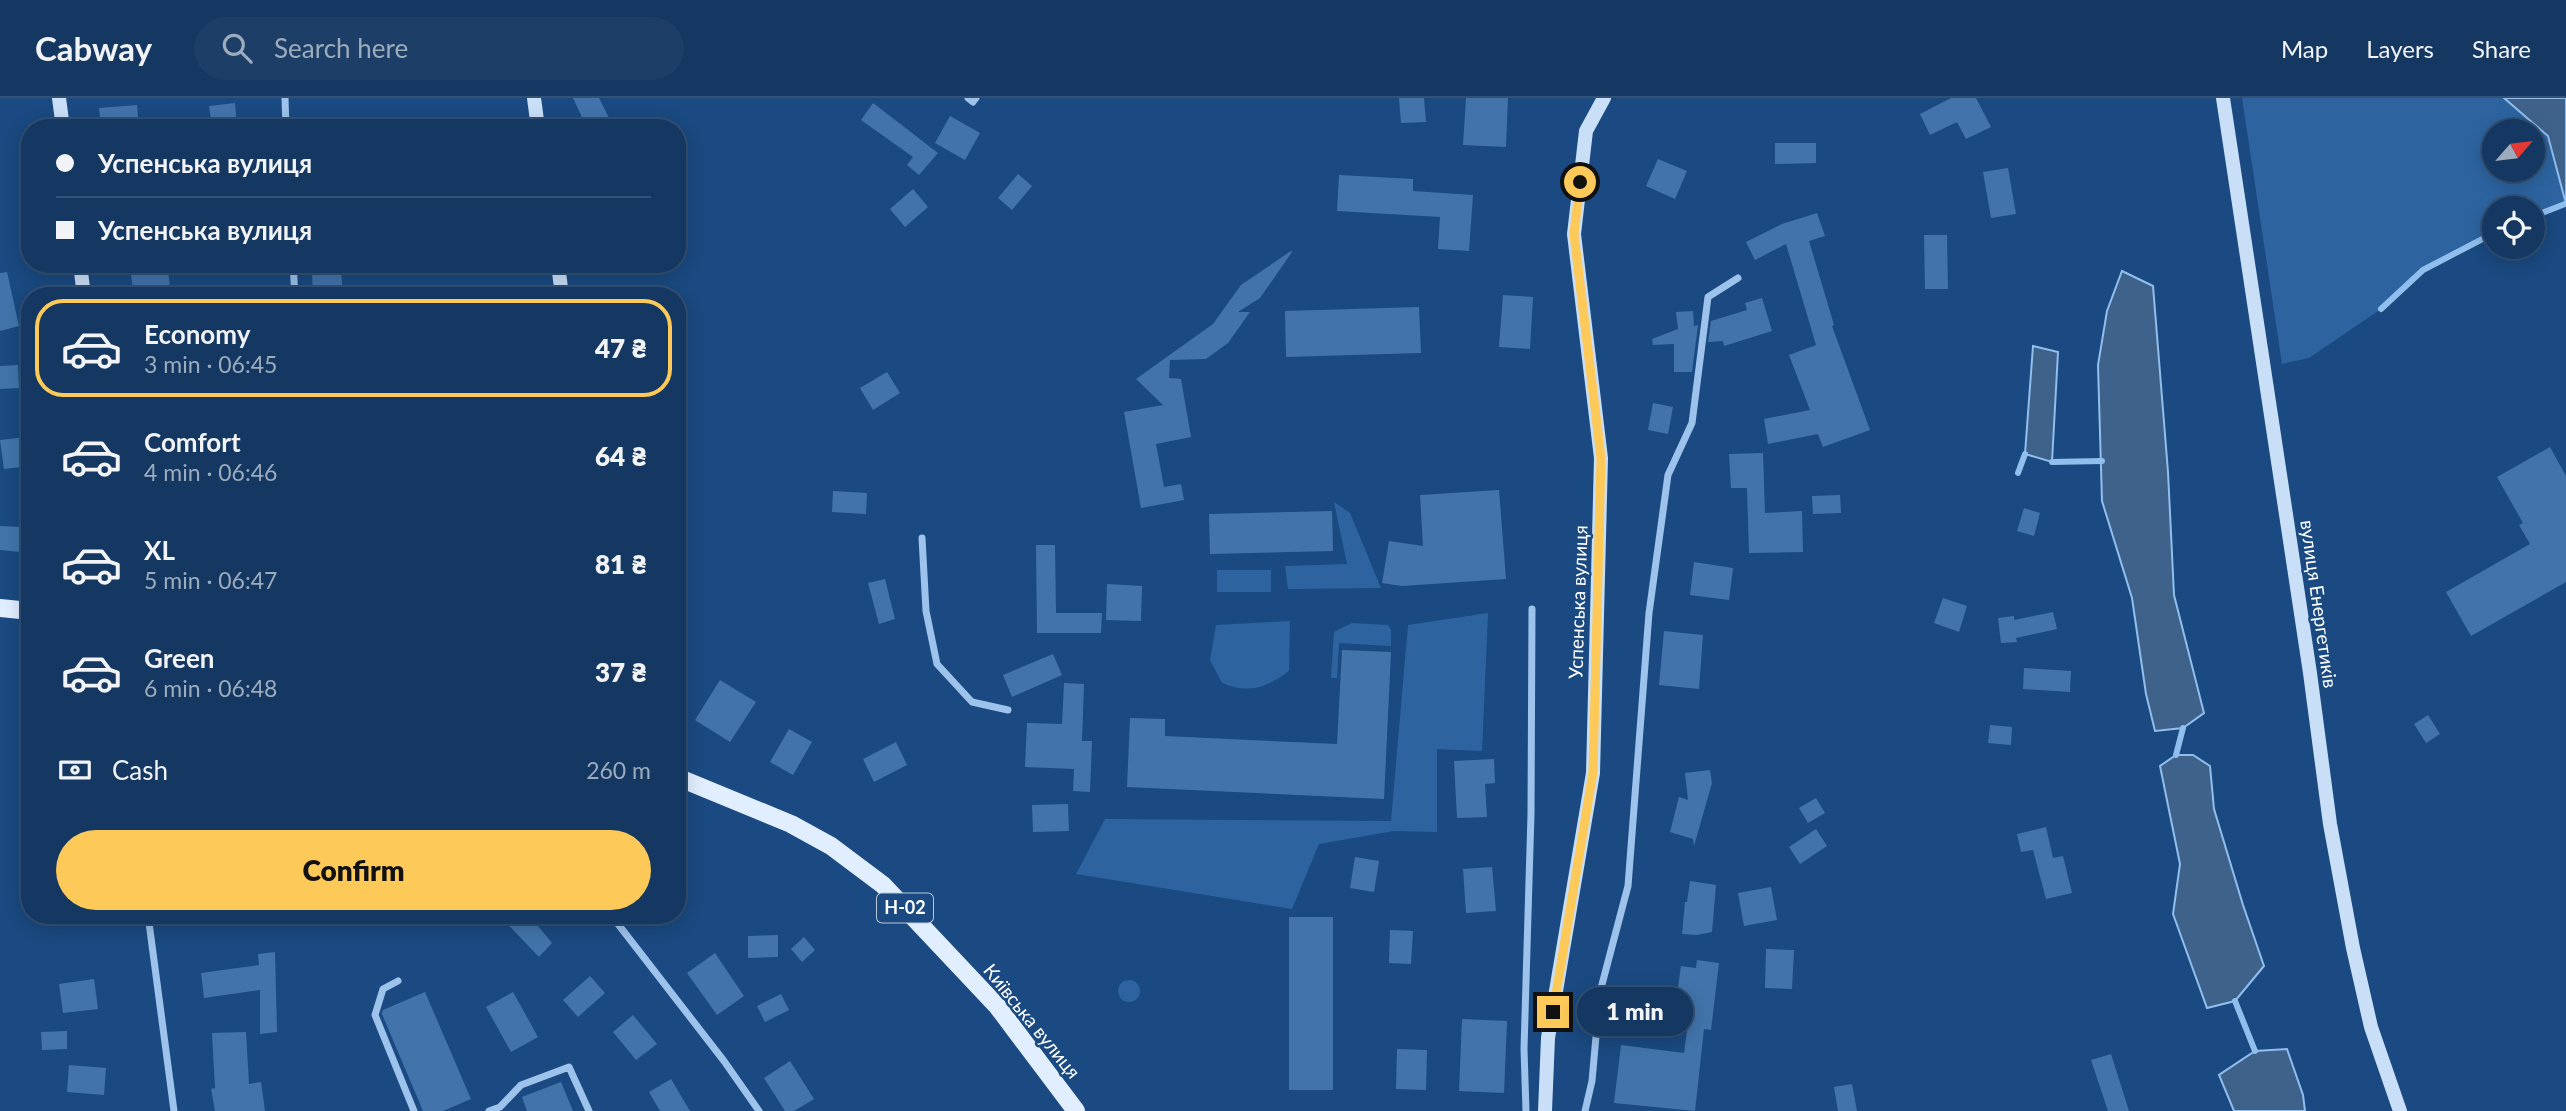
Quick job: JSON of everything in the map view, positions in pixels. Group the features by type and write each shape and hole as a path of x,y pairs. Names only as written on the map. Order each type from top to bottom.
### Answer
{"main road":[{"path":"0,608 21,610"},
{"name":"Київська вулиця","path":"686,781 791,824 831,846 883,885 997,1006 1076,1111"}],"street":[{"path":"59,98 62,119"},
{"path":"285,98 286,119"},
{"path":"534,98 537,119"},
{"path":"968,98 973,102 976,98"},
{"name":"Успенська вулиця","path":"1545,1111 1548,1038 1593,772 1601,458 1574,234 1586,131 1604,98"},
{"name":"вулиця Енергетиків","path":"2223,98 2310,673 2330,824 2371,1027 2400,1111"},
{"path":"1585,1111 1592,1081 1600,992 1628,886 1649,613 1668,475 1692,423 1708,297 1738,278"},
{"path":"922,538 926,611 937,664 972,702 1008,710"},
{"path":"1526,1111 1524,1049 1531,814 1532,609"},
{"path":"149,924 174,1111"},
{"path":"618,924 759,1111"},
{"path":"398,981 383,989 374,1016 414,1111"},
{"path":"489,1111 501,1109 521,1085 569,1067 589,1111"}],"shaded area":[{"path":"2242,98 2504,98 2528,119 2482,119 2482,182 2545,182 2545,133 2548,136 2565,204 2545,212 2545,196 2482,196 2482,239 2423,270 2381,309 2309,358 2282,364"},
{"path":"2504,98 2566,98 2566,204 2548,136 2545,133 2545,119 2528,119"},
{"path":"2122,271 2153,286 2168,472 2174,595 2204,713 2183,728 2155,731 2146,694 2132,598 2102,501 2098,365 2107,311"},
{"path":"2033,346 2058,352 2052,462 2025,454"},
{"path":"1334,502 1350,513 1381,588 1288,589 1285,566 1347,564"},
{"path":"1217,570 1271,570 1271,592 1217,592"},
{"path":"1488,613 1482,751 1437,749 1437,832 1394,831 1319,844 1292,909 1076,874 1105,819 1391,821 1408,625"},
{"path":"1290,621 1289,671 1273,682 1257,688 1241,688 1222,683 1210,660 1216,625"},
{"path":"1352,623 1388,625 1391,630 1391,646 1339,643 1337,678 1331,678 1334,632"},
{"path":"2176,755 2193,755 2210,766 2214,809 2264,966 2235,1001 2207,1008 2173,914 2180,864 2160,766"},
{"path":"1129,980 1137,983 1140,991 1137,999 1129,1002 1121,999 1118,991 1121,983"},
{"path":"2287,1049 2303,1095 2305,1111 2234,1111 2219,1075 2255,1051"}],"building":[{"path":"573,98 599,98 610,119 582,119"},
{"path":"1399,98 1424,98 1426,122 1401,123"},
{"path":"1466,98 1508,98 1506,147 1463,145"},
{"path":"1951,98 1976,98 1991,127 1966,139 1957,122 1930,135 1920,114"},
{"path":"235,103 236,119 211,119 209,106"},
{"path":"873,103 938,153 919,175 907,165 913,157 861,120"},
{"path":"137,105 138,119 100,119 99,108"},
{"path":"950,116 980,133 965,160 935,143"},
{"path":"1775,143 1816,143 1816,163 1775,164"},
{"path":"1658,159 1687,171 1675,199 1646,186"},
{"path":"2008,168 2016,214 1991,218 1983,172"},
{"path":"1018,174 1032,186 1012,210 998,198"},
{"path":"1339,175 1413,179 1413,191 1473,195 1469,251 1438,249 1440,217 1337,211"},
{"path":"913,189 928,207 905,227 890,209"},
{"path":"1817,213 1825,236 1809,241 1834,325 1832,326 1870,430 1823,447 1818,434 1768,444 1764,419 1810,410 1789,355 1816,345 1786,244 1755,260 1746,242 1782,224"},
{"path":"1924,235 1947,235 1948,289 1925,289"},
{"path":"1291,251 1260,298 1238,312 1250,312 1228,343 1206,359 1170,360 1169,378 1181,379 1191,437 1156,444 1164,487 1181,484 1184,500 1141,508 1124,412 1163,405 1136,379 1213,324 1241,285"},
{"path":"7,272 19,326 0,331 0,273"},
{"path":"168,273 170,287 133,287 131,275"},
{"path":"312,273 341,273 342,287 313,287"},
{"path":"1503,295 1533,297 1530,349 1499,347"},
{"path":"1762,298 1772,331 1724,346 1723,341 1708,342 1711,321 1747,310 1745,303"},
{"path":"1419,307 1421,353 1286,357 1285,311"},
{"path":"1693,311 1694,326 1698,325 1692,372 1674,372 1674,344 1653,345 1652,339 1678,329 1676,312"},
{"path":"18,365 19,388 0,389 0,366"},
{"path":"887,372 900,393 873,410 860,388"},
{"path":"1653,403 1673,407 1668,434 1648,430"},
{"path":"21,438 21,467 4,469 0,440"},
{"path":"2550,447 2566,476 2566,582 2471,636 2446,592 2530,544 2519,525 2523,523 2497,477"},
{"path":"1763,453 1765,513 1802,511 1803,552 1749,553 1747,488 1731,488 1729,454"},
{"path":"1499,490 1506,579 1402,586 1382,583 1389,541 1423,546 1420,495"},
{"path":"833,491 867,493 866,514 832,512"},
{"path":"1840,495 1841,513 1813,514 1812,496"},
{"path":"2024,508 2040,513 2034,536 2017,531"},
{"path":"1332,511 1333,551 1210,554 1209,514"},
{"path":"0,526 21,527 21,552 0,550"},
{"path":"1036,545 1055,545 1056,613 1102,613 1101,633 1037,633"},
{"path":"1694,562 1733,568 1729,600 1690,595"},
{"path":"885,579 895,619 879,624 868,583"},
{"path":"1107,584 1142,586 1141,621 1106,620"},
{"path":"1943,598 1967,606 1959,632 1934,623"},
{"path":"2053,612 2057,629 2016,638 2017,642 2001,643 1998,618 2014,616 2014,620"},
{"path":"1664,631 1703,635 1699,689 1659,685"},
{"path":"1342,650 1391,652 1384,799 1127,787 1130,718 1165,719 1165,736 1337,744"},
{"path":"1053,654 1062,675 1012,697 1003,675"},
{"path":"2024,668 2071,671 2070,692 2023,689"},
{"path":"720,680 756,702 730,742 695,720"},
{"path":"1064,683 1084,684 1082,741 1092,741 1090,792 1073,791 1074,769 1025,767 1027,723 1062,724"},
{"path":"2428,715 2440,734 2426,743 2414,724"},
{"path":"1990,725 2012,727 2011,745 1988,743"},
{"path":"789,729 812,742 793,775 770,762"},
{"path":"896,742 907,765 874,782 863,759"},
{"path":"1494,759 1495,783 1485,784 1487,817 1457,818 1454,761"},
{"path":"1710,770 1712,783 1694,846 1693,839 1670,832 1679,797 1688,800 1685,773"},
{"path":"1816,798 1825,813 1808,823 1799,808"},
{"path":"1068,804 1069,831 1033,832 1032,805"},
{"path":"2046,827 2053,858 2063,856 2072,893 2046,899 2033,850 2021,852 2017,834"},
{"path":"1816,829 1827,846 1800,864 1789,847"},
{"path":"1355,857 1379,861 1374,892 1350,888"},
{"path":"1492,867 1496,911 1466,913 1463,869"},
{"path":"1690,881 1716,885 1712,932 1682,934"},
{"path":"1771,887 1777,920 1744,926 1738,893"},
{"path":"1289,917 1333,917 1333,1090 1289,1090"},
{"path":"508,924 536,924 552,943 539,957"},
{"path":"1390,930 1413,931 1411,964 1389,963"},
{"path":"778,935 778,957 748,958 748,936"},
{"path":"804,937 815,950 802,962 791,949"},
{"path":"1766,949 1794,950 1792,989 1765,988"},
{"path":"275,952 277,1032 260,1034 260,990 204,998 201,973 259,965 258,954"},
{"path":"715,953 744,996 717,1015 687,973"},
{"path":"1697,960 1719,963 1711,1030 1704,1029 1695,1111 1614,1103 1621,1045 1684,1053 1690,1010 1675,1008 1681,966 1696,968"},
{"path":"590,976 605,993 578,1017 563,1000"},
{"path":"94,979 98,1009 63,1013 59,984"},
{"path":"425,992 471,1099 443,1111 423,1111 382,1014 383,1010"},
{"path":"513,992 538,1037 511,1052 486,1007"},
{"path":"781,994 789,1010 765,1022 757,1006"},
{"path":"633,1015 657,1044 636,1060 613,1032"},
{"path":"1462,1019 1507,1021 1504,1093 1459,1091"},
{"path":"67,1031 67,1049 42,1050 41,1032"},
{"path":"246,1032 249,1084 261,1082 265,1111 215,1111 211,1089 215,1088 212,1033"},
{"path":"1397,1049 1427,1050 1426,1090 1396,1089"},
{"path":"2111,1054 2129,1111 2108,1111 2091,1060"},
{"path":"790,1061 814,1099 794,1111 785,1111 764,1078"},
{"path":"69,1065 106,1068 104,1095 67,1092"},
{"path":"671,1079 690,1111 660,1111 649,1092"},
{"path":"561,1082 573,1111 527,1111 522,1097"},
{"path":"1852,1084 1857,1111 1838,1111 1834,1087"}],"waterway":[{"path":"2545,212 2565,204"},
{"path":"2381,309 2423,270 2482,239"},
{"path":"2018,473 2025,454"},
{"path":"2052,462 2102,461"},
{"path":"2176,755 2183,728"},
{"path":"2235,1001 2255,1051"}],"route":[{"path":"1553,1012 1593,772 1601,458 1574,234 1580,182"}]}
